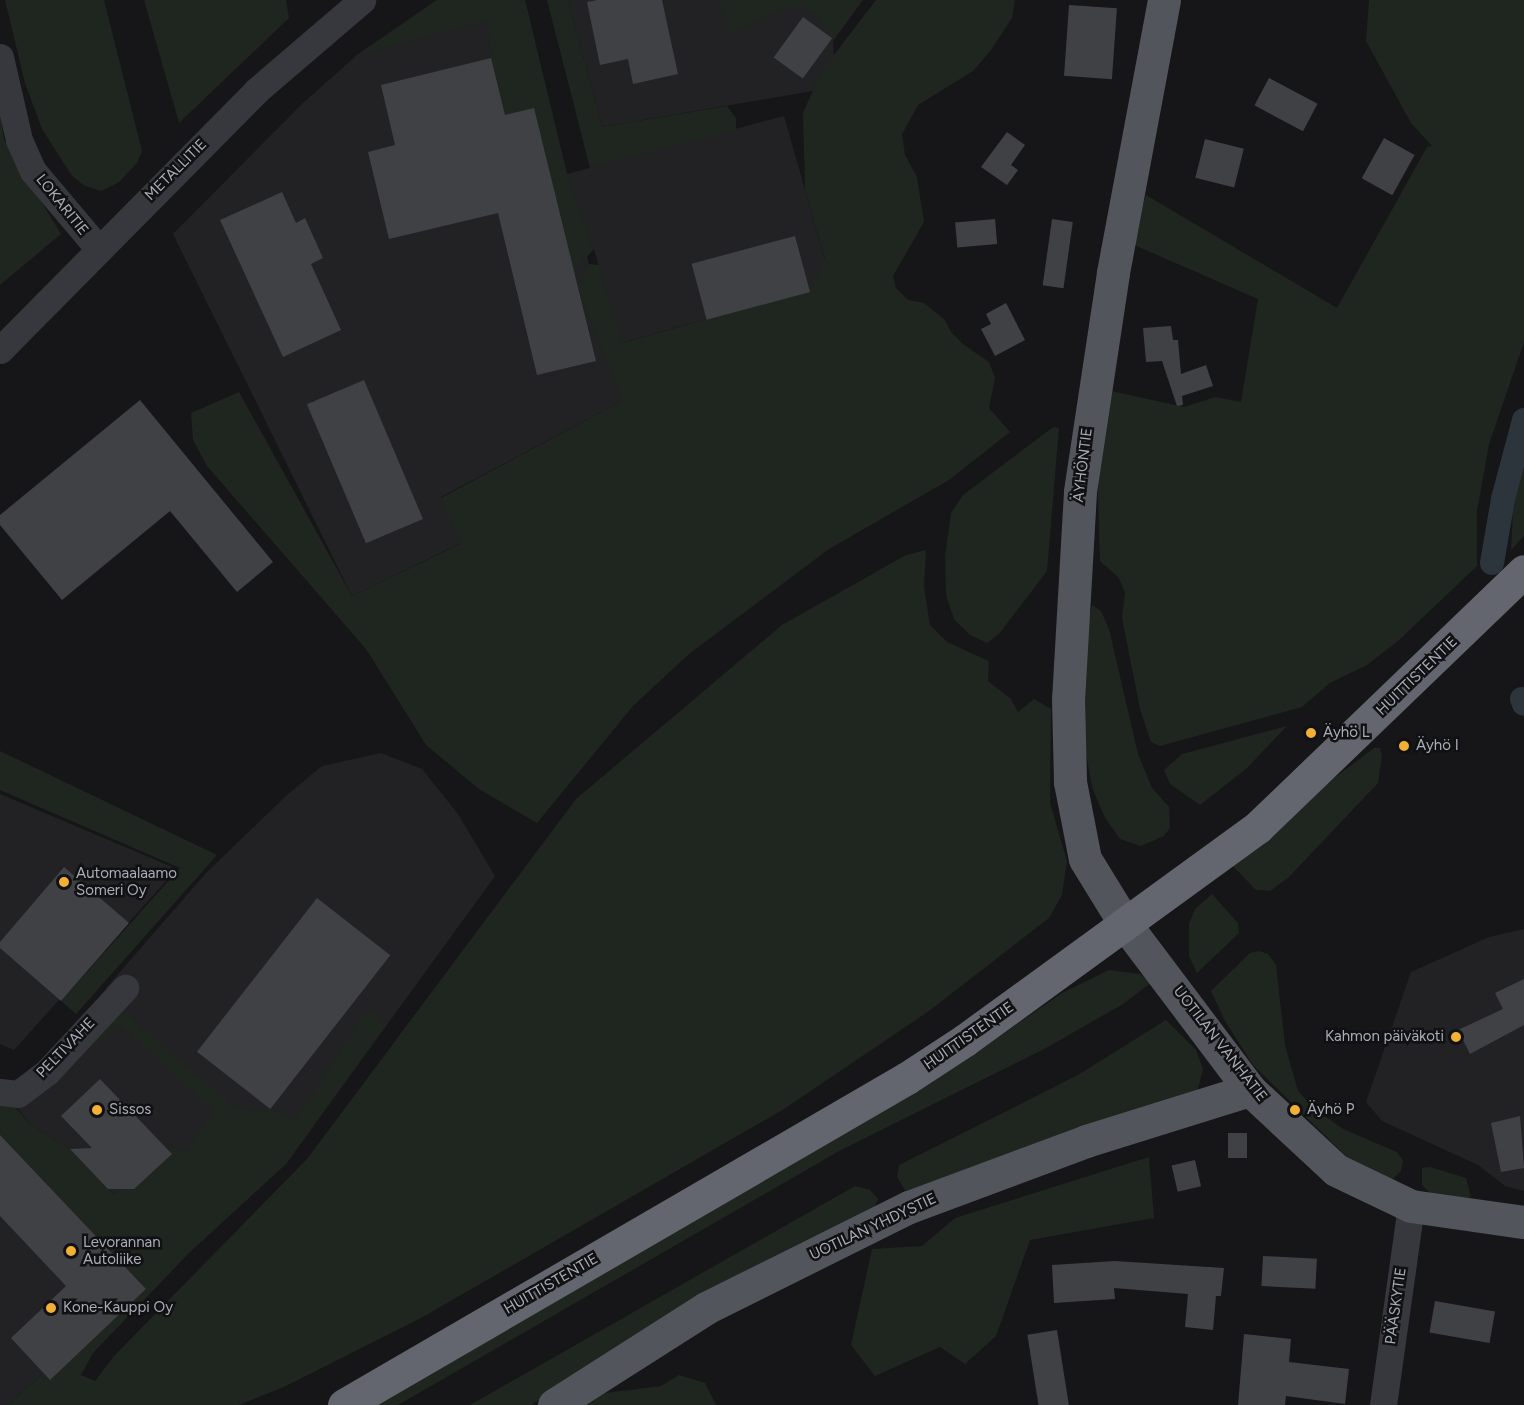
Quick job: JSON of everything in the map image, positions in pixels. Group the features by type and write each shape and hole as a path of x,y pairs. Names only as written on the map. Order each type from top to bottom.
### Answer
{"highway":[{"name":"HUITTISTENTIE","path":"344,1405 907,1078 1125,924 1258,827 1524,571"}],"main road":[{"name":"ÄYHÖNTIE","path":"1125,924 1085,858 1075,824 1068,699 1076,535 1085,441 1164,0"},
{"name":"UOTILAN VANHATIE","path":"1125,924 1250,1089 1336,1170 1411,1206 1524,1222"},
{"name":"UOTILAN YHDYSTIE","path":"554,1405 706,1308 909,1207 1086,1141 1250,1089"}],"street":[{"name":"METALLITIE","path":"0,350 256,90 362,0"},
{"name":"LOKARITIE","path":"0,57 19,140 33,171 98,248"},
{"name":"PELTIVAHE","path":"0,1092 18,1094 47,1072 124,988"},
{"name":"PÄÄSKYTIE","path":"1383,1405 1411,1206"}],"shaded area":[{"path":"5,0 104,0 142,151 137,163 118,183 101,191 85,186 72,176 42,129 25,83"},
{"path":"144,0 286,0 289,18 179,123"},
{"path":"437,0 525,0 567,174 784,116 832,284 621,343 594,249 569,182 622,401 441,497 461,543 352,596 173,234 302,104 357,55"},
{"path":"437,0 525,0 567,174 594,249 574,270 505,115 491,58 488,21 357,55"},
{"path":"547,0 568,0 602,127 727,106 736,118 736,130 590,168"},
{"path":"568,0 816,0 833,41 836,87 602,127"},
{"path":"718,0 863,0 833,41 818,18 802,7 786,7 731,34"},
{"path":"876,0 1015,0 1012,18 991,50 973,71 918,105 902,134 905,155 917,177 924,222 893,276 896,288 908,300 924,303 945,320 951,332 963,344 989,362 995,378 989,408 1010,432 949,480 829,549 689,654 633,706 537,823 479,789 426,745 366,649 207,466 193,440 191,413 239,392 352,596 460,544 441,498 622,401 577,286 589,264 599,265 622,343 807,291 816,279 825,259 805,189 803,113 821,72"},
{"path":"1369,0 1524,0 1524,342 1489,444 1477,511 1477,566 1398,641 1367,665 1330,683 1302,707 1160,746 1151,742 1140,709 1122,618 1125,593 1119,578 1100,561 1097,466 1107,390 1184,407 1215,397 1241,402 1258,299 1132,244 1146,195 1337,308 1427,147 1432,146 1411,123 1366,41"},
{"path":"0,112 4,140 61,234 0,285"},
{"path":"1053,427 1059,428 1047,571 999,634 987,643 970,635 954,619 946,595 945,556 951,513 963,495"},
{"path":"1524,457 1524,536 1511,550 1513,510"},
{"path":"926,550 924,586 930,625 947,642 989,661 988,681 1011,699 1018,712 1034,699 1051,709 1050,803 1067,861 1062,895 1049,918 929,1011 784,1109 421,1318 284,1387 239,1405 9,1405 43,1373 49,1379 146,1289 0,1135 0,1090 30,1124 70,1149 115,1195 173,1147 184,1152 214,1112 119,1024 92,1050 85,1042 119,1008 233,1106 251,1111 269,1109 295,1120 363,1016 372,1012 379,1014 384,1027 286,1164 189,1253 93,1353 81,1375 95,1381 114,1356 307,1159 576,799 782,625 906,555"},
{"path":"1092,605 1101,611 1109,629 1138,754 1152,788 1169,807 1170,828 1164,836 1141,846 1120,839 1104,816 1092,787 1083,737 1087,630"},
{"path":"1287,726 1246,769 1200,805 1170,784 1164,770 1182,754"},
{"path":"1374,748 1380,748 1382,756 1378,783 1288,878 1270,891 1256,890 1226,859"},
{"path":"0,751 217,855 76,1014 61,1001 180,868 0,790"},
{"path":"381,753 422,769 458,814 495,876 286,1164 130,1210 70,1149 30,1124 16,1106 119,1000 106,988 206,873 287,795 322,766"},
{"path":"0,794 177,869 14,1050 0,1044"},
{"path":"1212,894 1238,923 1239,933 1197,973 1189,956 1189,924 1195,909"},
{"name":"Kahmon päiväkoti","path":"1524,929 1524,1191 1505,1186 1478,1165 1382,1121 1366,1102 1411,972 1489,937"},
{"path":"1259,951 1268,954 1276,965 1285,1045 1298,1091 1316,1110 1343,1129 1397,1152 1403,1161 1401,1171 1393,1179 1373,1177 1347,1157 1253,1065 1225,1021 1211,991 1250,953"},
{"path":"1109,970 1140,974 1151,983 1123,1004 1046,1048 841,1150 398,1405 372,1405 958,1065 1062,993"},
{"path":"1166,1020 1196,1050 1203,1069 1197,1092 916,1193 905,1190 897,1177 899,1165 1078,1075"},
{"name":"Levorannan Autoliike","path":"0,1135 146,1289 50,1380 43,1373 9,1405 0,1405"},
{"path":"1149,1157 1154,1218 1030,1240 996,1336 965,1364 940,1347 875,1376 851,1345 872,1249 922,1246 955,1218"},
{"path":"1430,1167 1466,1178 1471,1197 1463,1199 1430,1193 1422,1185 1422,1168"},
{"path":"855,1186 870,1190 878,1199 874,1208 650,1328 531,1405 470,1405"},
{"path":"679,1375 705,1383 716,1405 581,1405 597,1394 661,1386"}],"building":[{"path":"662,0 678,74 633,84 628,59 600,65 587,2"},
{"path":"1069,5 1117,8 1112,79 1064,76"},
{"path":"803,17 832,38 803,79 774,57"},
{"path":"491,58 505,115 534,108 596,361 537,375 498,213 389,239 368,152 395,145 381,85"},
{"path":"1269,78 1318,104 1303,131 1254,105"},
{"path":"1007,132 1025,145 1011,165 1018,170 1007,185 981,167"},
{"path":"1384,138 1415,155 1392,195 1362,178"},
{"path":"1205,139 1244,149 1234,187 1195,178"},
{"path":"282,192 296,223 305,218 323,258 311,264 341,330 283,357 220,220"},
{"path":"995,219 997,244 957,247 955,222"},
{"path":"1052,219 1073,222 1063,288 1043,285"},
{"path":"795,236 810,292 707,320 692,264"},
{"path":"1006,303 1025,340 995,356 981,329 991,324 986,314"},
{"path":"1171,326 1173,340 1178,340 1181,374 1206,365 1213,386 1182,396 1183,405 1177,406 1162,361 1146,362 1143,328"},
{"path":"364,380 423,519 366,543 307,404"},
{"path":"140,400 273,562 237,592 170,511 62,600 0,525 0,515"},
{"path":"64,867 129,923 61,1001 0,948 0,942"},
{"path":"317,898 390,955 270,1109 197,1052"},
{"path":"1524,979 1524,1025 1470,1054 1458,1030 1503,1009 1495,993"},
{"path":"100,1079 172,1154 134,1189 108,1189 70,1149 92,1148 61,1116"},
{"path":"1520,1116 1524,1168 1501,1172 1491,1123"},
{"path":"1228,1133 1247,1133 1247,1158 1228,1158"},
{"name":"Levorannan Autoliike","path":"0,1135 146,1289 50,1380 11,1338 66,1286 0,1216"},
{"path":"1195,1160 1201,1186 1178,1192 1172,1165"},
{"path":"1263,1256 1317,1259 1315,1289 1261,1286"},
{"path":"1115,1261 1224,1268 1221,1296 1216,1296 1213,1330 1185,1327 1188,1294 1114,1288 1115,1299 1054,1303 1052,1265"},
{"path":"1435,1301 1495,1312 1490,1343 1429,1333"},
{"path":"1057,1330 1069,1405 1039,1405 1027,1335"},
{"path":"1244,1334 1291,1339 1289,1362 1349,1369 1345,1404 1286,1396 1285,1405 1238,1405"}],"waterway":[{"path":"1492,563 1503,499 1524,420"},
{"path":"1522,699 1524,704"}],"place":[{"name":"Äyhö L","path":"1311,733"},
{"name":"Äyhö I","path":"1404,746"},
{"name":"Automaalaamo Someri Oy","path":"64,882"},
{"name":"Kahmon päiväkoti","path":"1456,1037"},
{"name":"Sissos","path":"97,1110"},
{"name":"Äyhö P","path":"1295,1110"},
{"name":"Levorannan Autoliike","path":"71,1251"},
{"name":"Kone-Kauppi Oy","path":"51,1308"}]}
